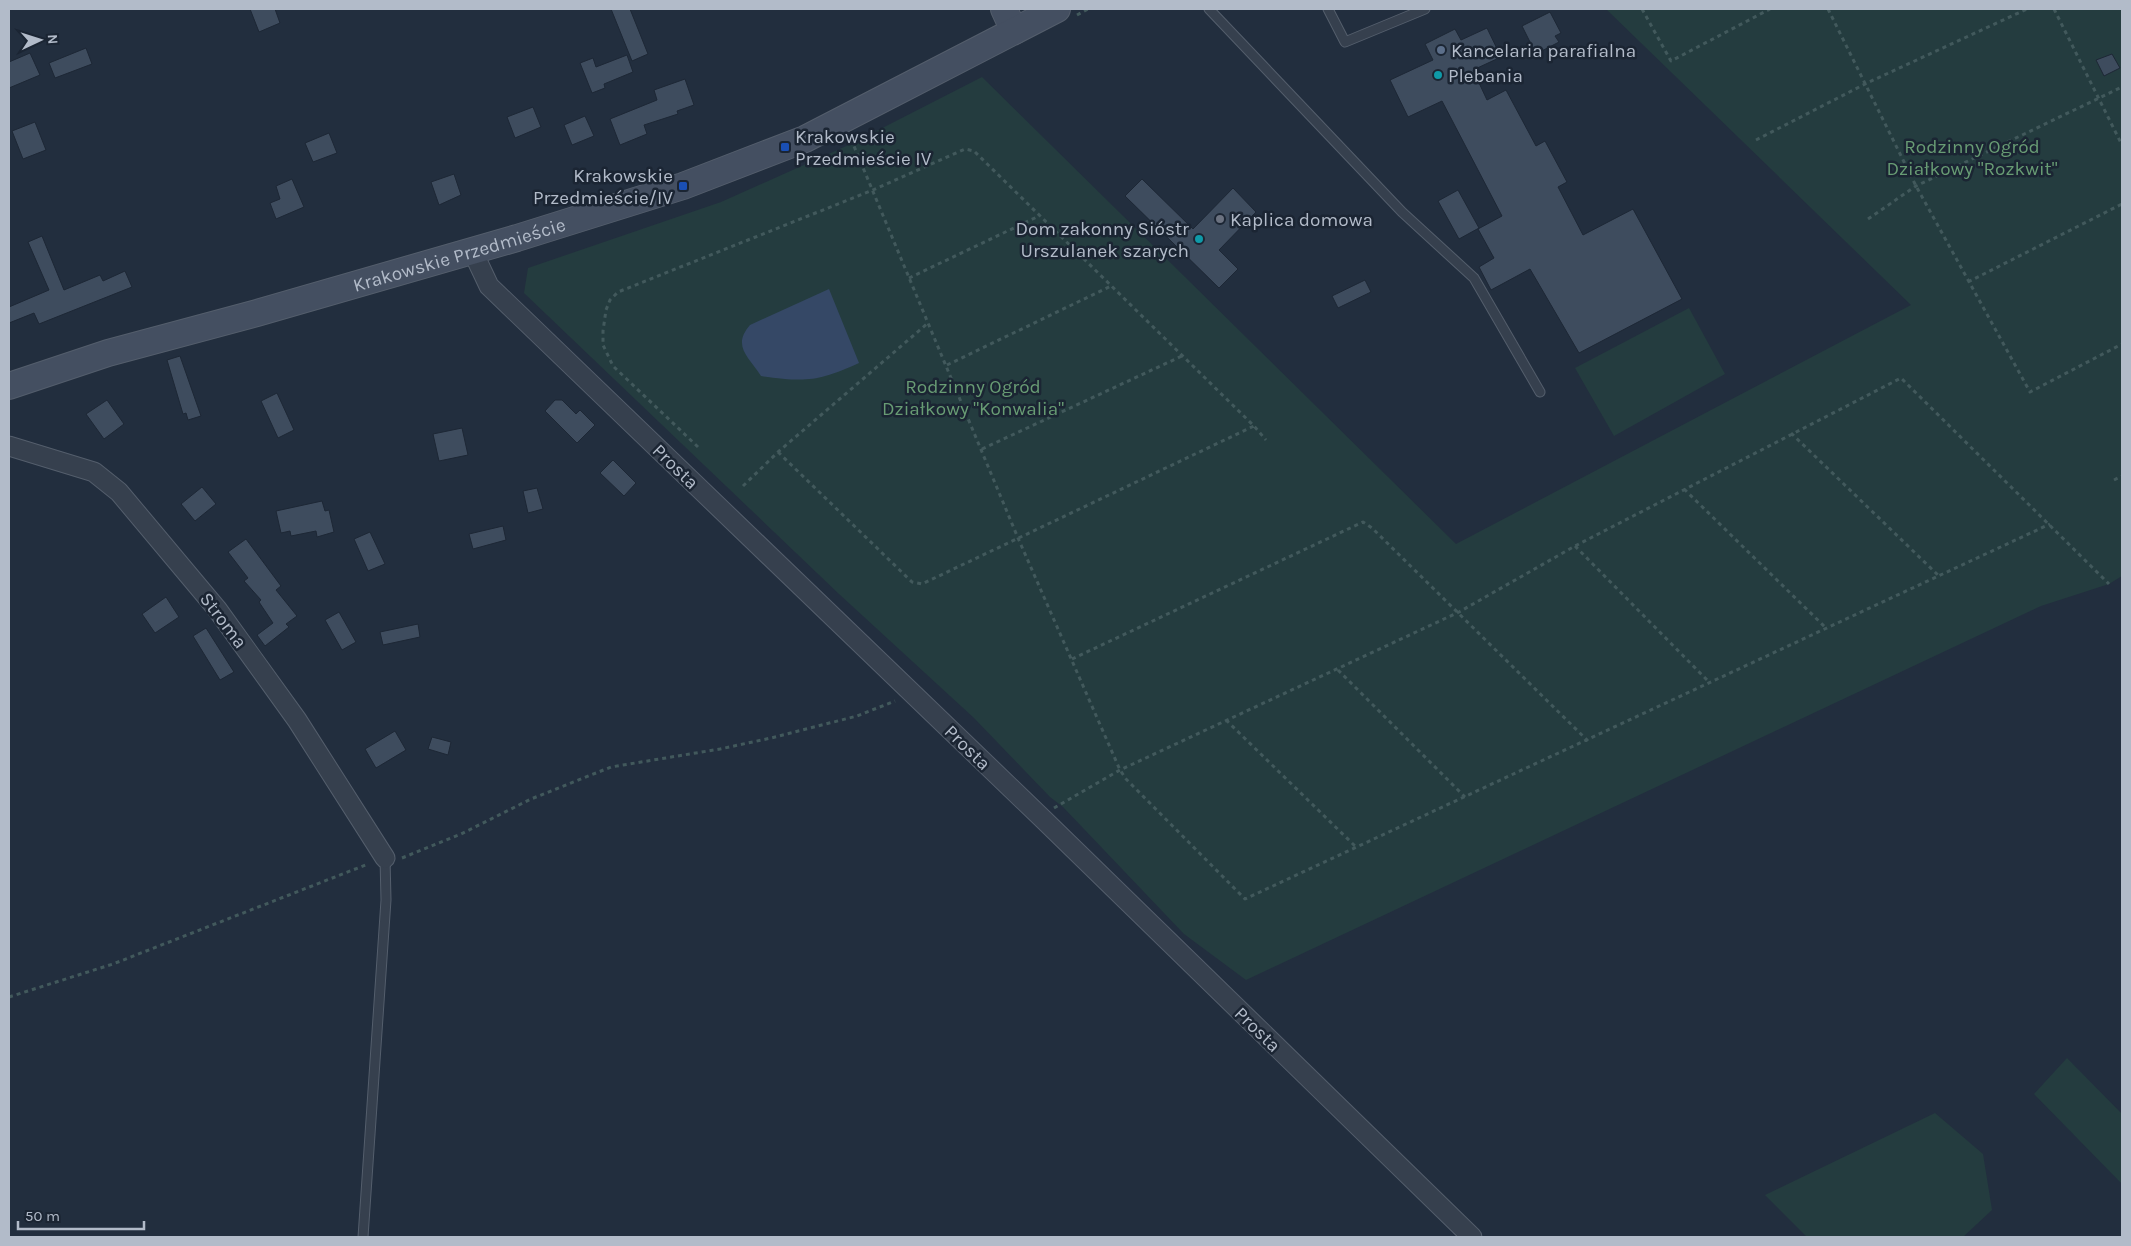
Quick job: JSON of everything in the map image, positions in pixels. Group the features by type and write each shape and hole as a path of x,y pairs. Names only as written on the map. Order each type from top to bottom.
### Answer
{"main road":[{"name":"Krakowskie Przedmieście","path":"9,386 108,353 257,313 683,186 785,147 843,120 1019,18 1057,9"}],"street":[{"name":"Prosta","path":"472,250 489,286 911,692 1472,1237"},
{"name":"Stroma","path":"9,446 94,472 119,492 217,609 297,720 385,861"}],"lane":[{"path":"1209,9 1402,212 1474,278 1540,392"},
{"path":"1328,9 1345,42 1425,9"},
{"path":"363,1237 386,900 385,861"}],"path":[{"path":"1642,9 1671,61 1770,9"},
{"path":"1828,9 1867,83 1916,186 2030,392 2122,344"},
{"path":"1756,140 1867,83 2027,9"},
{"path":"2054,9 2122,145"},
{"path":"1868,219 1916,186 2100,100 2122,87"},
{"path":"853,143 1018,538 1120,770 1126,779 1245,899 1588,741 1709,682 2050,524"},
{"path":"698,447 613,366 603,345 606,310 610,300 618,292 873,190 965,149 974,151 1254,426 1266,440"},
{"path":"1968,282 2122,204"},
{"path":"908,278 1039,216"},
{"path":"947,365 1111,286"},
{"path":"743,486 778,452 928,323"},
{"path":"982,448 1182,356"},
{"path":"1059,804 1120,770 1459,612 1575,546 1900,378 2109,584"},
{"path":"778,452 917,585 1254,426"},
{"path":"1791,433 1940,576"},
{"path":"2114,480 2122,476"},
{"path":"1684,489 1826,628"},
{"path":"1072,659 1363,522 1372,528 1459,612 1588,741"},
{"path":"1575,546 1709,682"},
{"path":"1338,670 1466,797"},
{"path":"9,997 113,964 461,834 532,799 611,767 720,749 771,738 857,716 890,704 911,692"},
{"path":"1226,720 1356,847"}],"green space":[{"name":"Rodzinny Ogród Działkowy \"Konwalia\"","path":"1606,9 2122,9 2122,576 2109,584 2041,606 1246,980 1184,934 1063,807 1050,797 974,718 839,594 524,293 528,268 721,202 853,143 982,77 1456,544 1911,305"},
{"path":"1689,308 1725,374 1614,436 1575,368"},
{"path":"2067,1058 2122,1114 2122,1184 2034,1094"},
{"path":"1935,1113 1983,1154 1992,1210 1963,1237 1807,1237 1765,1195"}],"water":[{"path":"829,289 859,363 832,374 811,379 801,380 761,376 747,357 742,345 742,339 750,325"}],"building":[{"path":"250,9 275,9 280,23 259,32"},
{"path":"611,9 630,9 648,54 632,61"},
{"path":"1550,12 1561,33 1555,36 1559,42 1536,54 1522,26"},
{"path":"1487,28 1501,57 1473,70 1487,100 1506,90 1536,146 1545,141 1567,182 1558,187 1583,235 1633,209 1682,299 1579,353 1530,269 1491,290 1479,267 1494,258 1478,229 1502,216 1442,101 1408,117 1390,80 1433,60 1425,44 1455,29 1461,40"},
{"path":"86,48 92,64 55,78 49,63"},
{"path":"30,53 40,75 9,88 9,62"},
{"path":"2112,54 2120,68 2104,76 2096,60"},
{"path":"627,55 633,72 604,84 605,88 592,93 580,63 593,58 596,67"},
{"path":"685,79 694,105 677,111 678,114 644,125 647,134 620,145 610,119 657,100 654,90"},
{"path":"533,107 541,127 515,138 507,117"},
{"path":"585,116 594,136 572,145 564,125"},
{"path":"35,122 46,150 23,159 12,131"},
{"path":"329,133 337,153 313,162 305,143"},
{"path":"454,174 461,195 439,205 431,182"},
{"path":"292,179 304,207 276,219 270,203 280,199 276,186"},
{"name":"Dom zakonny Sióstr Urszulanek szarych","path":"1142,179 1193,229 1233,188 1256,212 1219,250 1238,269 1219,288 1125,196"},
{"path":"1458,190 1479,228 1459,239 1438,201"},
{"path":"42,236 64,290 100,275 103,281 125,271 132,287 39,324 34,313 9,323 9,307 49,290 28,242"},
{"path":"1365,280 1371,292 1338,308 1332,296"},
{"path":"180,356 201,416 188,420 186,413 183,414 167,360"},
{"path":"277,393 294,430 278,438 261,401"},
{"path":"107,400 124,424 104,439 86,414"},
{"path":"555,400 562,400 576,414 580,410 595,425 577,443 545,411"},
{"path":"462,428 468,455 439,461 433,434"},
{"path":"613,460 636,483 624,496 600,473"},
{"path":"202,487 216,504 195,521 181,504"},
{"path":"537,488 543,509 528,513 523,491"},
{"path":"322,501 325,511 329,510 334,532 317,537 316,531 291,536 290,531 281,533 276,511"},
{"path":"503,526 506,540 473,549 469,534"},
{"path":"370,532 385,564 368,571 354,539"},
{"path":"246,539 281,586 276,590 297,616 286,624 289,627 265,646 257,635 273,623 259,602 261,600 244,581 248,578 228,552"},
{"path":"166,597 179,617 155,633 142,614"},
{"path":"339,612 356,642 342,650 325,620"},
{"path":"418,624 420,637 383,645 380,632"},
{"path":"206,628 234,672 220,680 193,636"},
{"path":"395,731 406,750 376,768 365,749"},
{"path":"432,737 451,742 448,755 428,749"}],"place":[{"name":"Kancelaria parafialna","path":"1441,50"},
{"name":"Plebania","path":"1438,75"},
{"name":"Krakowskie Przedmieście IV","path":"785,147"},
{"name":"Krakowskie Przedmieście/IV","path":"683,186"},
{"name":"Kaplica domowa","path":"1220,219"},
{"name":"Dom zakonny Sióstr Urszulanek szarych","path":"1199,239"}],"park label":[{"name":"Rodzinny Ogród Działkowy \"Rozkwit\"","path":"1972,157"}]}
